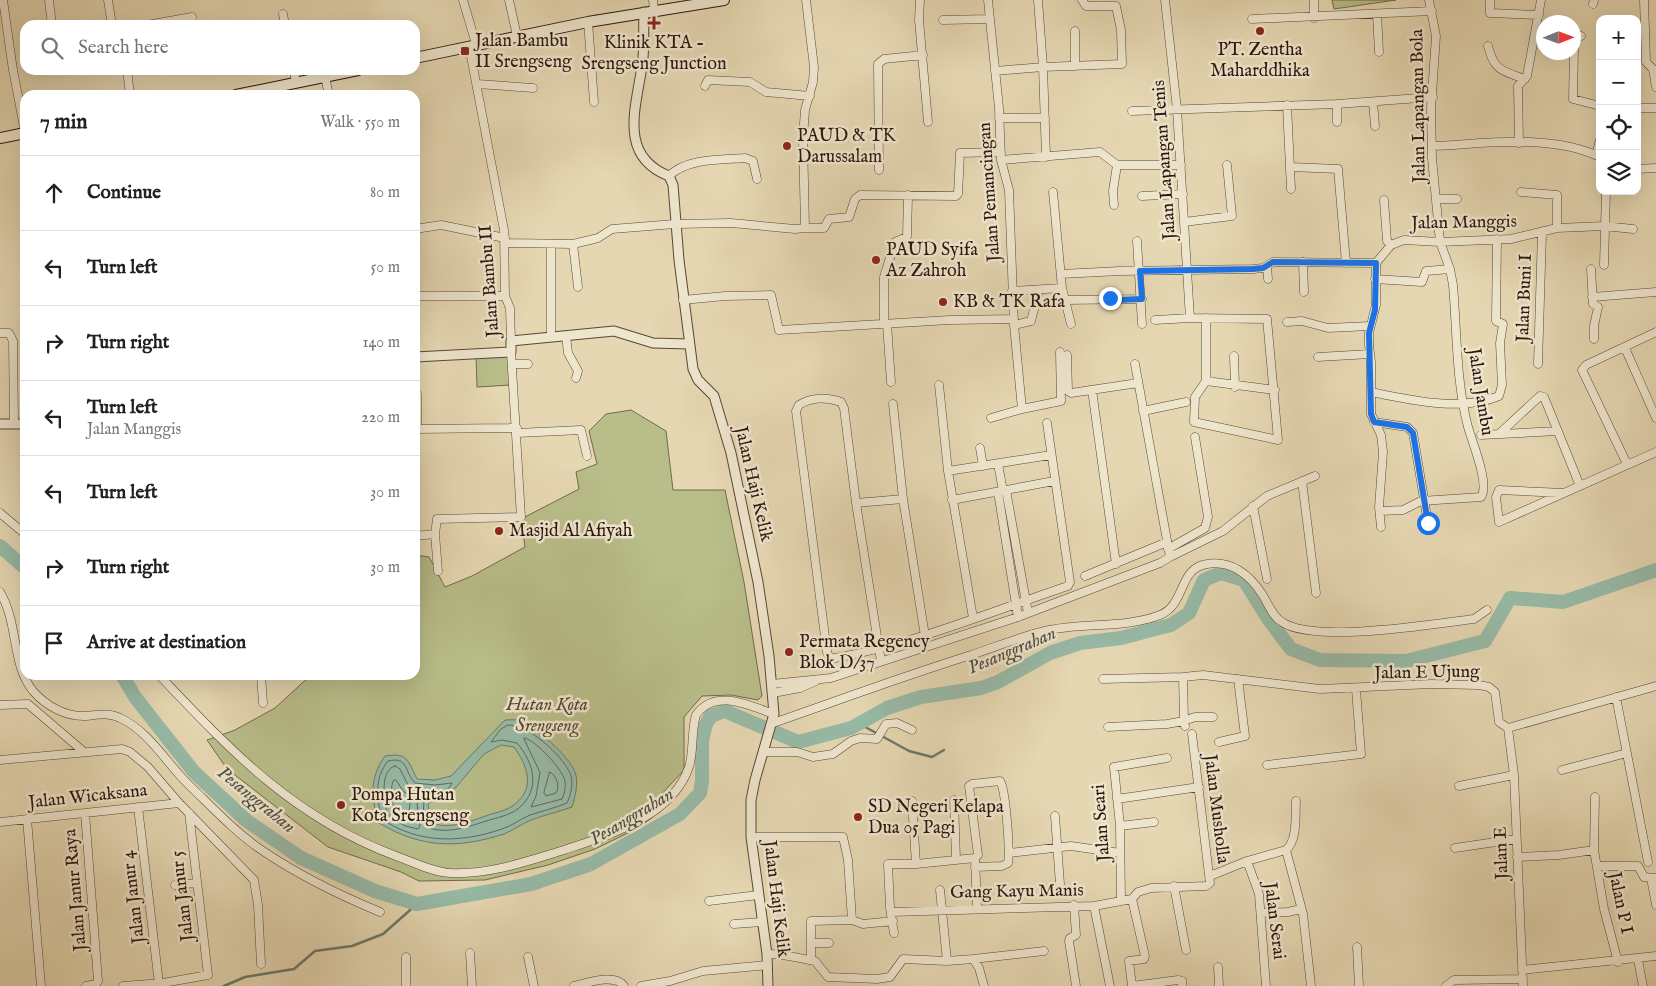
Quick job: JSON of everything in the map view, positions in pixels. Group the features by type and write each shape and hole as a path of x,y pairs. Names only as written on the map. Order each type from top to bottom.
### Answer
{"main road":[{"path":"420,57 650,8 724,0"},
{"path":"261,90 334,75"},
{"path":"0,138 20,134"}],"street":[{"path":"3,0 20,103"},
{"path":"49,0 51,20"},
{"path":"108,0 111,20"},
{"name":"Jalan Bambu II","path":"435,534 436,521 439,518 496,519 521,516 510,308 505,296 505,240 477,84 473,45 463,0"},
{"path":"509,0 517,36"},
{"path":"805,228 803,137 805,110 810,96 814,67 806,0"},
{"path":"915,0 916,13 919,20"},
{"path":"920,0 919,20 928,122"},
{"name":"Jalan Pemancingan","path":"988,0 1001,156 1009,190 1012,292 1022,409"},
{"path":"1038,0 1043,67 1046,157"},
{"path":"995,71 1123,63 1116,6 1091,8 1086,6 1082,0"},
{"name":"Jalan Lapangan Tenis","path":"1165,0 1177,109 1189,270 1190,318"},
{"path":"1314,0 1314,18"},
{"name":"Jalan Lapangan Bola","path":"1430,0 1436,36 1432,146 1440,242"},
{"path":"1490,0 1490,13 1539,15 1541,0"},
{"path":"1644,0 1646,62 1653,70 1656,87"},
{"path":"650,8 634,129 642,157 647,165 669,176 677,168 687,165 745,158 754,161 757,179"},
{"path":"1252,19 1314,18 1432,11"},
{"path":"283,14 284,20"},
{"path":"1377,14 1379,52"},
{"path":"176,20 192,17"},
{"path":"943,20 989,19"},
{"path":"588,22 594,102"},
{"path":"1075,31 1075,66"},
{"path":"1519,143 1518,86 1525,79 1536,41"},
{"path":"1488,46 1491,58 1501,71 1525,79"},
{"path":"878,170 878,64 884,59 923,55"},
{"path":"1574,60 1573,99 1596,105"},
{"path":"128,75 129,90"},
{"path":"295,75 296,83"},
{"path":"325,77 328,90"},
{"path":"705,86 708,80 750,82 766,92 810,96"},
{"path":"477,84 533,88"},
{"path":"1132,111 1337,104 1433,97"},
{"path":"1373,102 1374,126"},
{"path":"1337,104 1337,122"},
{"path":"1287,105 1291,189"},
{"path":"1641,108 1656,108"},
{"path":"999,118 1045,118"},
{"path":"1432,146 1519,143 1565,147 1596,155"},
{"path":"420,228 441,225 505,240 550,245 573,244 598,238 612,229 675,224 731,222 795,229 824,228 829,219 850,217 856,196 958,195 960,153 1046,157 1102,152 1109,161 1117,166 1181,165"},
{"path":"1184,222 1232,216 1228,165"},
{"path":"1114,205 1113,191 1117,166"},
{"path":"1291,167 1338,169 1346,263"},
{"path":"1641,169 1656,168"},
{"name":"Jalan Haji Kelik","path":"669,176 673,185 683,300 695,374 711,392 718,405 735,470 758,582 773,688 774,714 772,725 751,800 751,837 767,954 768,986"},
{"path":"1053,192 1062,288 1071,324"},
{"path":"1521,192 1557,195 1557,228"},
{"path":"1142,196 1183,194"},
{"path":"891,382 886,324 885,272 895,242 907,237 908,195"},
{"path":"1604,265 1606,195"},
{"path":"1436,199 1457,199"},
{"path":"1384,200 1387,240 1391,245"},
{"name":"Jalan Manggis","path":"1376,263 1391,245 1404,240 1440,242 1497,239 1542,233 1557,228 1604,226 1633,229"},
{"name":"Jalan Buni I","path":"1538,364 1542,233"},
{"path":"1371,392 1416,400 1463,403 1492,399 1499,396 1501,392 1500,343 1503,324 1496,321 1497,239"},
{"path":"1137,241 1142,299 1142,324"},
{"name":"Jalan Jambu","path":"1425,501 1474,498 1483,495 1481,474 1463,403 1450,269 1440,242"},
{"path":"573,244 578,287"},
{"path":"550,245 551,337"},
{"path":"1061,274 1253,269 1267,266 1273,262 1376,263 1375,310 1370,326 1371,414 1380,435 1383,452 1381,527"},
{"path":"1302,262 1304,292"},
{"path":"1267,266 1268,279"},
{"path":"1375,279 1422,282 1426,271 1450,269"},
{"path":"1592,270 1593,305 1598,307 1594,326 1594,339"},
{"path":"1012,292 1062,288"},
{"path":"683,300 725,296 771,295 778,329 886,324 1030,322 1039,290"},
{"path":"1592,297 1656,292"},
{"path":"420,296 505,296"},
{"path":"1065,300 1142,299"},
{"path":"1155,320 1190,318 1206,318 1267,319 1279,437 1277,440 1196,423 1193,419 1194,403 1197,394 1206,381 1206,318"},
{"path":"1287,322 1302,321 1328,328 1370,326"},
{"path":"511,341 614,331 653,343 689,344"},
{"path":"1627,464 1582,370 1586,365 1656,332"},
{"path":"0,333 9,333 12,338 14,424"},
{"path":"566,336 568,354 578,372 576,378"},
{"path":"1625,348 1656,418"},
{"path":"420,356 511,352"},
{"path":"991,418 1061,401 1064,353 1068,391 1072,393 1138,383"},
{"path":"1318,357 1370,354"},
{"path":"1234,356 1235,386"},
{"path":"512,364 528,364"},
{"path":"1135,364 1170,557"},
{"path":"1206,381 1275,390"},
{"path":"939,385 952,500 973,618"},
{"path":"1092,390 1116,564"},
{"path":"1500,433 1542,396 1580,486"},
{"path":"881,661 879,649 856,503 843,405 827,398 801,403 796,411 828,657 832,659 879,649 925,636 1069,584 1054,481 1048,423"},
{"path":"1143,411 1186,402"},
{"path":"893,404 903,498 925,636"},
{"path":"1374,422 1411,429 1428,523"},
{"path":"0,424 20,424"},
{"path":"420,429 581,430 587,456"},
{"path":"1481,435 1557,431"},
{"path":"1085,576 1167,546 1205,528 1208,517 1195,438"},
{"path":"980,448 983,466"},
{"path":"1564,494 1499,490 1496,497 1499,522 1564,494 1656,452"},
{"path":"948,471 1051,455"},
{"path":"998,464 1007,519 1028,613"},
{"path":"773,688 798,679 818,680 831,678 1018,617 1160,563 1223,531 1267,496 1315,476"},
{"path":"952,500 1054,481"},
{"path":"1302,481 1316,593"},
{"path":"856,503 903,498"},
{"path":"1380,511 1403,510 1412,503 1425,501"},
{"path":"1253,506 1267,579"},
{"path":"0,513 20,530"},
{"path":"1007,519 1018,617"},
{"path":"420,536 435,534 438,571"},
{"path":"772,725 908,675 1042,632 1077,625 1148,619 1162,614 1175,604 1185,579 1193,570 1206,564 1222,564 1238,569 1249,577 1272,612 1281,622 1290,626 1326,631 1370,632 1474,619 1487,610"},
{"path":"0,592 8,605 13,622 20,666"},
{"name":"Jalan E Ujung","path":"1104,679 1203,675 1320,689 1356,689 1431,684 1489,687 1497,694 1500,723 1508,728"},
{"path":"1183,677 1185,724"},
{"path":"1220,742 1245,736 1238,679"},
{"path":"27,680 42,699 67,714 84,716 107,714 119,717 137,728 188,784 262,850 336,894 380,912"},
{"path":"164,680 250,768 299,806 351,838 428,868 447,873 493,869 522,863 600,838 646,816 668,798 684,779 690,765 696,715 712,701 722,700 742,703 774,714"},
{"path":"261,680 263,703"},
{"path":"1508,728 1656,686"},
{"name":"Jalan E Ujung","path":"1267,765 1361,754 1356,689"},
{"path":"1616,697 1648,862"},
{"path":"0,704 28,704 84,752"},
{"path":"1108,727 1185,724 1195,717 1213,717"},
{"path":"764,749 797,752 813,757 833,754 851,741 860,738 876,739 886,724 897,723 912,730"},
{"name":"Jalan E","path":"1508,728 1514,775 1523,982"},
{"name":"Jalan Musholla","path":"1121,901 1132,899 1138,892 1151,888 1206,886 1210,883 1192,734"},
{"name":"Jalan Wicaksana","path":"84,752 122,749 130,752 148,768 178,803 254,880 258,905 261,964"},
{"path":"0,760 84,752"},
{"path":"1562,770 1627,753"},
{"name":"Jalan Seari","path":"1121,901 1120,826 1114,767 1167,758"},
{"path":"1459,786 1514,775"},
{"path":"975,867 1005,865 1008,863 1009,853 1002,782 972,784 969,786 978,855 975,858 975,867 977,908"},
{"path":"1117,799 1199,787"},
{"name":"Jalan P I","path":"1595,797 1594,850 1604,909 1618,962"},
{"path":"954,800 956,860"},
{"path":"912,801 916,864"},
{"path":"1210,876 1247,861 1286,850 1293,838 1296,801"},
{"name":"Jalan Wicaksana","path":"0,822 178,803"},
{"name":"Jalan Janur 4","path":"138,807 159,984"},
{"name":"Jalan Janur Raya","path":"85,813 98,981 96,984 86,986"},
{"name":"Jalan Janur 5","path":"159,984 208,974 189,813"},
{"path":"1055,816 1059,847 1060,884"},
{"path":"27,819 41,986"},
{"path":"1120,826 1154,822"},
{"path":"751,837 843,837 848,860 852,920"},
{"path":"1455,848 1516,839"},
{"path":"1009,853 1059,847 1086,847 1120,853"},
{"path":"1286,850 1306,929 1311,986"},
{"path":"1517,856 1559,855 1594,850"},
{"path":"894,933 887,865 975,858"},
{"name":"Jalan Serai","path":"1247,861 1259,894 1266,986"},
{"path":"1597,866 1638,866 1644,876 1654,878 1656,905"},
{"path":"175,885 196,883"},
{"path":"1174,886 1186,950"},
{"name":"Gang Kayu Manis","path":"940,890 947,961"},
{"path":"709,901 758,895"},
{"path":"1132,899 1145,956 1144,959 1128,961 1132,986 1178,980 1182,981 1182,986"},
{"name":"Gang Kayu Manis","path":"891,912 1074,905 1094,906 1121,901"},
{"path":"1074,905 1076,935 1070,938 1069,941 1076,986"},
{"path":"1094,906 1110,986"},
{"path":"1261,912 1288,912 1301,908"},
{"path":"811,960 812,920 852,920 863,924 892,921"},
{"path":"734,924 762,922"},
{"path":"811,943 829,943"},
{"path":"1357,947 1359,986"},
{"path":"767,954 790,955 802,960 811,960 820,965 828,977 877,982 890,977 903,960 947,961 1044,951"},
{"path":"470,954 472,986"},
{"path":"1522,970 1638,960 1656,956"},
{"path":"406,957 406,986"},
{"path":"528,957 534,986"},
{"path":"973,958 981,971 984,986"},
{"path":"1638,960 1643,986"},
{"path":"641,986 671,984 703,971 768,965"},
{"path":"1218,967 1219,986"},
{"path":"574,986 610,980 619,981 624,986"},
{"path":"1446,986 1454,980 1523,982"},
{"path":"122,986 159,984"}],"green space":[{"path":"1332,0 1396,0 1334,9"},
{"path":"510,355 511,385 477,387 476,356"},
{"name":"Hutan Kota Srengseng","path":"631,410 666,431 673,490 725,490 744,582 762,696 758,700 731,695 702,696 684,717 684,770 658,798 653,817 636,829 595,849 548,865 485,880 419,881 401,872 328,847 227,769 207,740 235,730 275,708 306,680 420,680 420,556 429,557 445,587 472,576 525,547 521,519 579,489 576,472 597,464 589,431 606,414"}],"water":[{"path":"505,720 515,720 528,725 559,750 575,772 577,785 572,807 531,820 504,834 487,839 455,844 440,844 410,837 379,823 374,806 373,789 376,772 385,756 398,755 406,759 417,779 435,780 451,776","holes":["501,745 514,747 526,769 527,784 522,798 504,810 464,823 450,825 431,823 428,804 434,799 452,792 484,754"]}],"waterway":[{"name":"Pesanggrahan","path":"0,546 20,564"},
{"name":"Pesanggrahan","path":"125,680 135,697 194,772 247,821 301,858 375,891 417,904 531,884 591,864 680,814 700,793 702,781 702,741 706,724 711,716 725,711 798,742 851,728 887,708 921,697 981,688 998,682 1050,653 1080,643 1121,638 1171,625 1189,613 1204,580 1221,573 1244,580 1269,620 1291,649 1320,660 1406,661 1485,641 1510,598 1563,602 1656,570"},
{"path":"858,723 909,751 932,757 944,750"},
{"path":"224,986 245,977 294,969 315,951 352,946 383,934 417,904"}],"place":[{"name":"Klinik KTA - Srengseng Junction","path":"654,23"},
{"name":"PT. Zentha Maharddhika","path":"1260,31"},
{"name":"Jalan Bambu II Srengseng","path":"465,51"},
{"name":"PAUD & TK Darussalam","path":"787,146"},
{"name":"PAUD Syifa Az Zahroh","path":"876,260"},
{"name":"KB & TK Rafa","path":"943,302"},
{"name":"Masjid Al Afiyah","path":"499,531"},
{"name":"Permata Regency Blok D/37","path":"789,652"},
{"name":"Pompa Hutan Kota Srengseng","path":"341,805"},
{"name":"SD Negeri Kelapa Dua 05 Pagi","path":"858,817"}],"route":[{"path":"1110,298 1114,300 1142,299 1140,271 1253,269 1263,268 1273,262 1376,263 1376,305 1369,333 1371,414 1374,422 1411,429 1428,523"}]}
